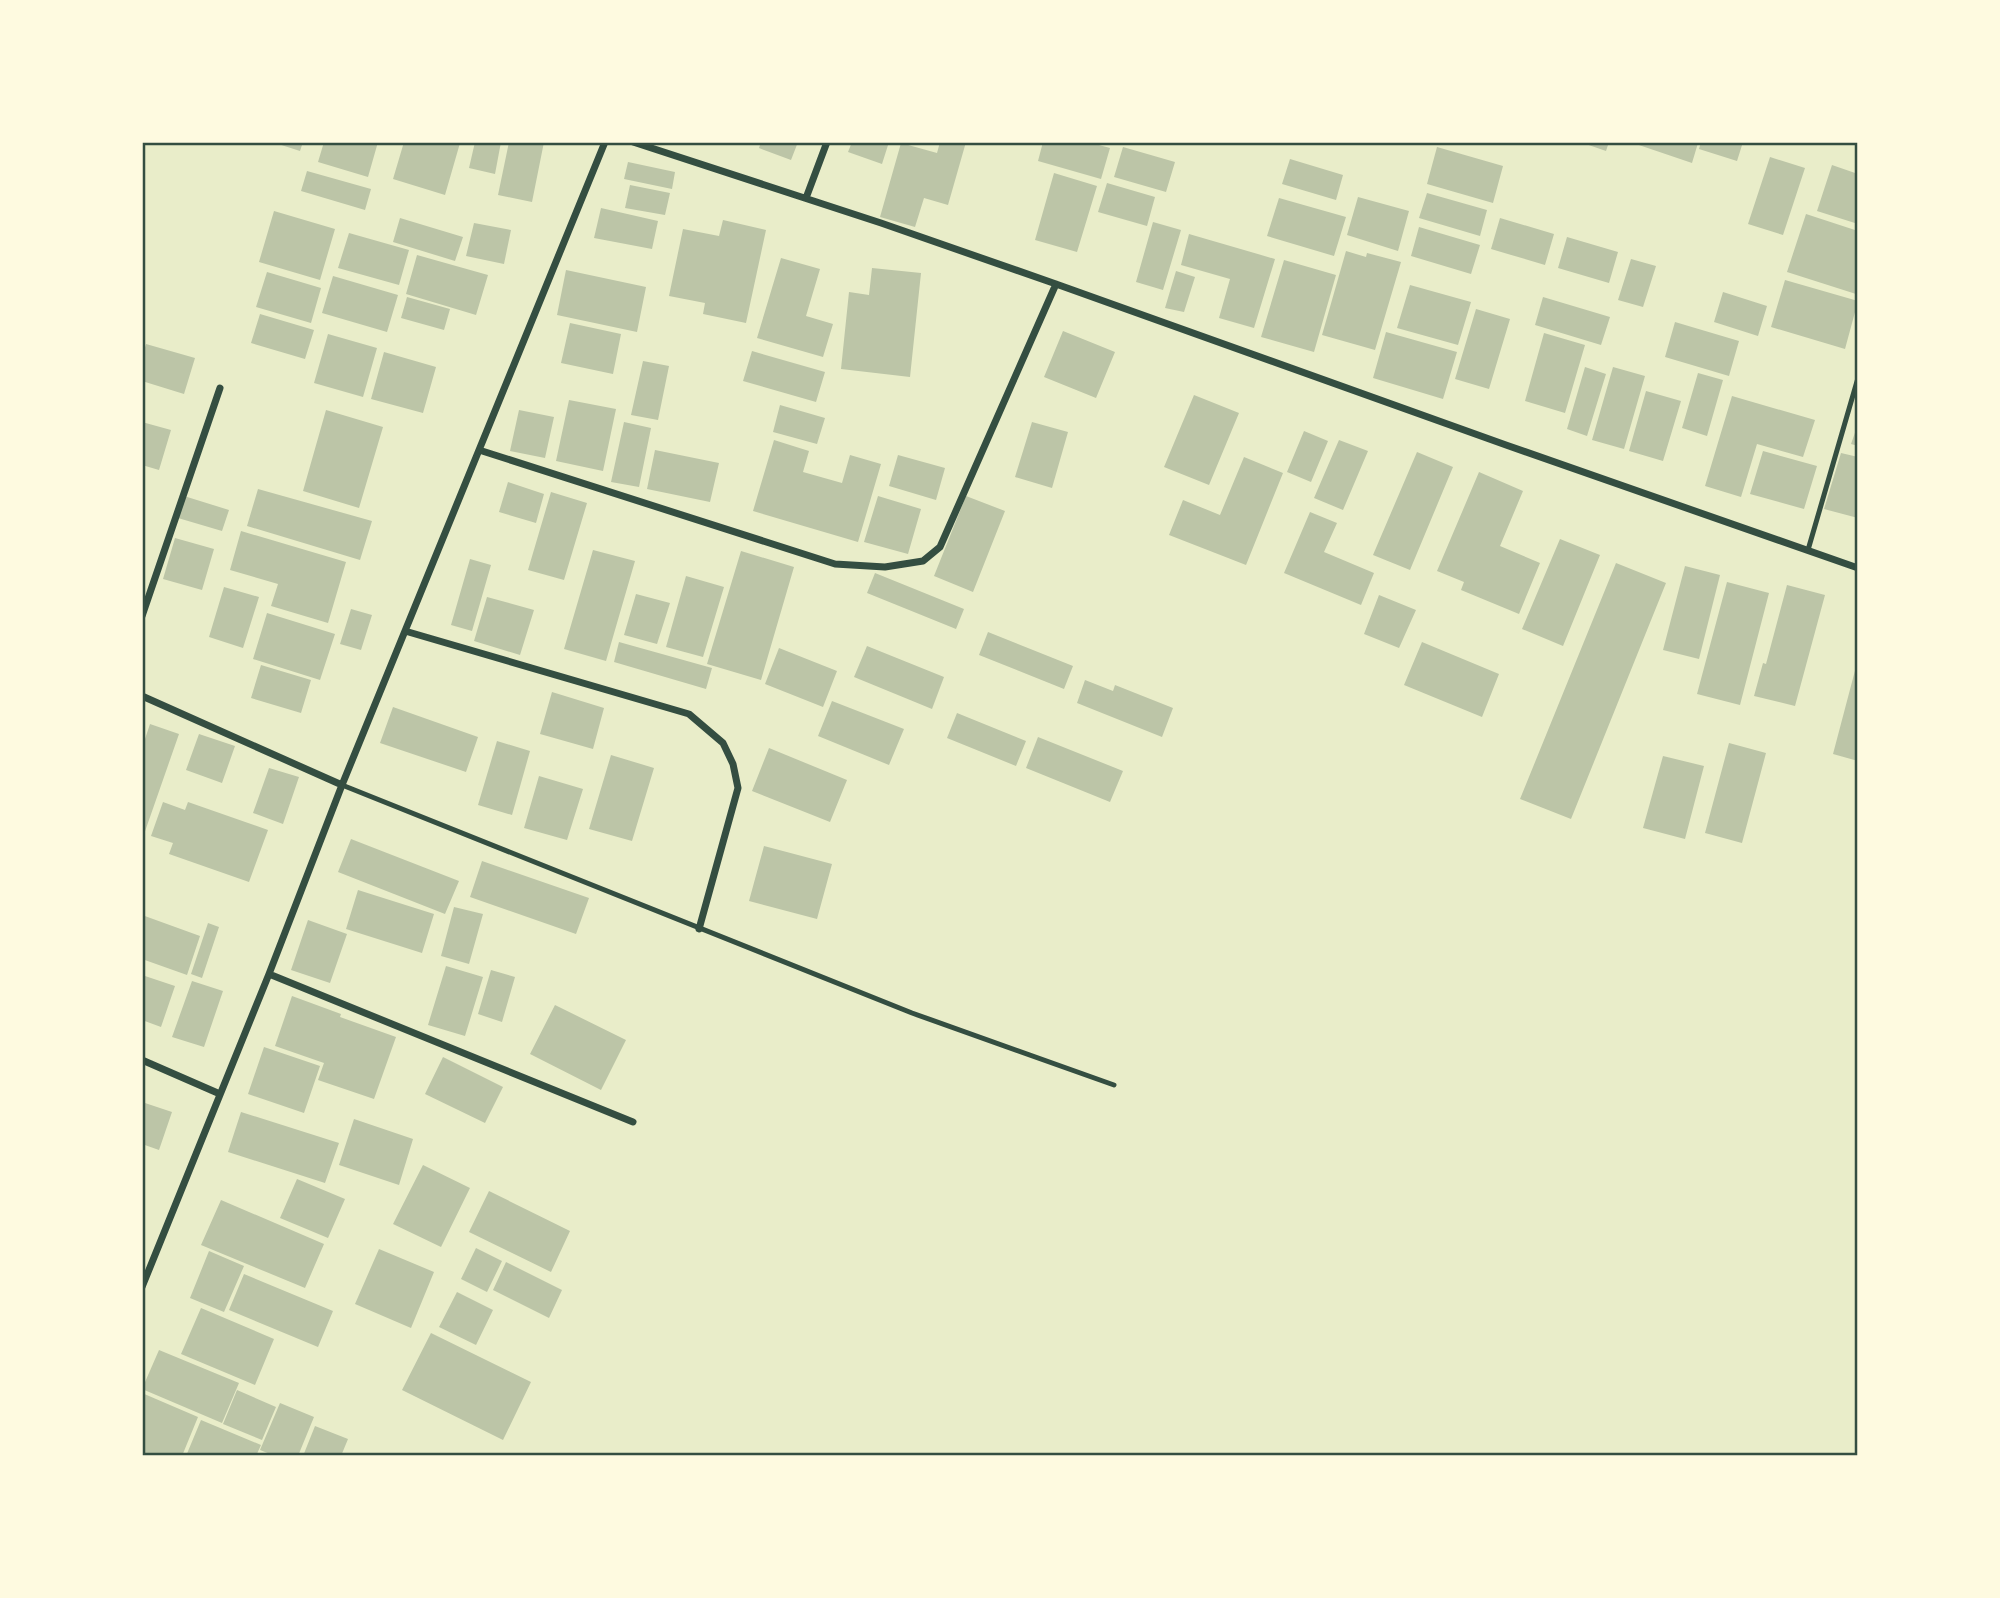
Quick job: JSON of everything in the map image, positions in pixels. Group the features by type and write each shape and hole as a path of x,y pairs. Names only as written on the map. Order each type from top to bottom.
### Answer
{"street":[{"path":"142,1287 269,974 342,785 605,142"},
{"path":"633,142 1056,284 1858,568"},
{"path":"806,198 827,142"},
{"path":"480,450 835,564 886,567 923,561 940,547 1056,284"},
{"path":"142,616 220,388"},
{"path":"405,631 689,714 723,743 733,764 738,788 699,929"},
{"path":"142,696 342,785"},
{"path":"269,974 633,1122"},
{"path":"142,1060 220,1094"}],"lane":[{"path":"1808,550 1858,378"},
{"path":"342,785 912,1013 1114,1085"}],"building":[{"path":"272,142 303,142 300,151"},
{"path":"324,142 378,142 368,177 318,162"},
{"path":"404,142 460,143 445,195 393,179"},
{"path":"475,142 501,142 495,174 469,168"},
{"path":"509,142 544,142 532,202 498,195"},
{"path":"761,142 798,142 791,160 759,148"},
{"path":"852,142 889,142 882,164 848,152"},
{"path":"940,142 966,142 948,205 924,198 915,227 880,217 901,143 937,153"},
{"path":"1043,142 1088,142 1110,148 1101,179 1038,161"},
{"path":"1580,142 1609,142 1606,151"},
{"path":"1630,142 1695,142 1698,143 1692,163"},
{"path":"1701,142 1743,142 1737,161 1699,149"},
{"path":"1123,147 1175,162 1166,192 1114,177"},
{"path":"1437,147 1503,166 1493,203 1427,184"},
{"path":"1770,157 1805,168 1783,235 1748,224"},
{"path":"1290,159 1343,175 1336,200 1282,184"},
{"path":"628,162 675,172 672,189 624,179"},
{"path":"1832,165 1858,174 1858,224 1817,211"},
{"path":"307,171 371,189 365,210 301,191"},
{"path":"1054,173 1097,186 1077,252 1035,240"},
{"path":"1107,183 1155,197 1147,226 1098,212"},
{"path":"630,185 670,193 665,215 625,208"},
{"path":"1427,193 1487,210 1480,236 1419,218"},
{"path":"1358,197 1409,211 1398,251 1347,235"},
{"path":"1279,198 1346,217 1334,256 1267,236"},
{"path":"601,208 658,221 652,249 594,238"},
{"path":"274,211 335,229 320,280 259,262"},
{"path":"1806,214 1858,231 1856,294 1787,272"},
{"path":"400,218 463,237 455,261 393,242"},
{"path":"1500,218 1554,234 1545,265 1491,249"},
{"path":"723,220 766,230 746,323 703,314 705,303 669,296 683,229 719,236"},
{"path":"1153,222 1181,230 1163,290 1136,282"},
{"path":"474,223 511,230 504,264 466,256"},
{"path":"1419,227 1480,245 1471,274 1411,256"},
{"path":"349,233 409,250 399,285 338,268"},
{"path":"1189,234 1275,259 1254,328 1219,318 1230,279 1181,265"},
{"path":"1567,237 1618,252 1609,283 1558,268"},
{"path":"1346,251 1366,257 1367,253 1401,262 1375,350 1322,335"},
{"path":"417,255 488,275 476,315 406,294"},
{"path":"781,258 820,269 806,316 833,324 823,357 757,338"},
{"path":"1631,259 1656,266 1643,307 1618,300"},
{"path":"1284,260 1336,275 1314,352 1261,337"},
{"path":"872,268 921,273 910,377 841,369 849,292 869,295"},
{"path":"566,270 646,287 637,332 557,315"},
{"path":"1176,271 1195,277 1184,312 1165,308"},
{"path":"267,272 321,288 311,323 256,307"},
{"path":"333,276 398,295 387,332 322,313"},
{"path":"1785,280 1858,301 1845,349 1771,327"},
{"path":"1410,285 1471,302 1458,345 1397,328"},
{"path":"1723,292 1767,306 1758,336 1714,322"},
{"path":"407,297 450,309 444,330 401,318"},
{"path":"1543,297 1610,317 1601,345 1535,325"},
{"path":"1476,309 1510,319 1489,389 1455,379"},
{"path":"260,314 314,330 305,359 251,343"},
{"path":"1675,322 1739,341 1729,376 1665,357"},
{"path":"570,323 621,334 613,374 561,363"},
{"path":"1063,331 1115,352 1096,398 1044,377"},
{"path":"1386,332 1457,352 1443,399 1373,378"},
{"path":"1544,333 1585,345 1565,413 1525,401"},
{"path":"328,334 377,348 363,397 314,383"},
{"path":"146,344 195,358 184,394 142,381 142,358"},
{"path":"752,351 825,372 816,402 743,381"},
{"path":"384,352 436,367 423,413 371,399"},
{"path":"643,361 669,366 658,420 631,415"},
{"path":"1585,367 1606,374 1587,436 1567,429"},
{"path":"1613,367 1645,376 1624,449 1592,440"},
{"path":"1698,373 1723,380 1707,436 1682,428"},
{"path":"1646,391 1681,401 1663,461 1629,451"},
{"path":"1194,395 1239,413 1209,485 1164,467"},
{"path":"1732,396 1815,420 1803,457 1757,444 1741,497 1705,486"},
{"path":"569,400 616,409 603,471 556,461"},
{"path":"780,405 825,418 817,444 773,432"},
{"path":"326,410 383,427 359,508 303,491"},
{"path":"519,410 554,417 545,458 510,451"},
{"path":"142,422 171,430 159,470 142,465"},
{"path":"624,422 651,428 639,487 611,482"},
{"path":"1032,422 1068,432 1052,488 1015,477"},
{"path":"1858,424 1858,446 1851,444"},
{"path":"1304,431 1328,441 1311,482 1287,472"},
{"path":"774,440 809,451 803,472 842,483 850,455 881,464 858,542 753,511"},
{"path":"1339,440 1368,451 1343,510 1314,498"},
{"path":"655,450 719,463 710,502 647,489"},
{"path":"1763,451 1817,466 1804,509 1750,494"},
{"path":"1417,452 1453,467 1410,570 1373,555"},
{"path":"1841,453 1858,457 1858,518 1824,509"},
{"path":"898,455 945,468 936,500 889,486"},
{"path":"1244,457 1283,473 1246,565 1169,535 1183,500 1220,515"},
{"path":"1479,472 1523,491 1500,546 1540,563 1519,614 1461,590 1464,582 1437,571"},
{"path":"508,482 544,494 536,523 499,512"},
{"path":"258,489 372,521 360,560 247,526"},
{"path":"551,492 587,503 564,580 528,570"},
{"path":"184,496 229,510 222,531 178,518"},
{"path":"878,496 921,509 908,554 864,542"},
{"path":"966,496 1005,511 973,592 934,576"},
{"path":"1310,512 1337,523 1324,552 1374,573 1361,605 1284,573"},
{"path":"241,531 346,562 328,623 271,606 278,584 230,570"},
{"path":"175,538 214,549 202,590 163,579"},
{"path":"1560,539 1600,555 1563,646 1522,629"},
{"path":"593,550 635,561 606,661 564,649"},
{"path":"741,551 794,567 761,680 707,664"},
{"path":"470,559 491,565 472,631 451,625"},
{"path":"1616,563 1666,583 1571,819 1520,799"},
{"path":"1685,566 1720,575 1699,659 1663,650"},
{"path":"875,573 964,609 956,629 867,593"},
{"path":"686,576 724,587 703,657 666,647"},
{"path":"1727,582 1769,593 1740,705 1697,694"},
{"path":"1787,585 1825,595 1795,706 1754,696 1763,663 1766,664"},
{"path":"224,587 259,597 243,648 209,637"},
{"path":"636,594 670,603 657,644 624,635"},
{"path":"1379,595 1416,610 1399,648 1364,634"},
{"path":"487,597 534,610 520,655 474,641"},
{"path":"351,609 372,615 361,650 340,644"},
{"path":"267,613 335,634 320,680 253,659"},
{"path":"988,632 1073,666 1064,689 979,655"},
{"path":"619,642 712,668 706,689 614,662"},
{"path":"1422,642 1499,674 1482,717 1404,685"},
{"path":"867,646 944,677 932,709 854,677"},
{"path":"779,648 837,671 823,707 765,684"},
{"path":"1858,663 1858,761 1833,754"},
{"path":"261,665 311,680 301,713 251,698"},
{"path":"1085,680 1113,691 1115,685 1173,708 1162,737 1077,703"},
{"path":"552,692 604,708 593,749 540,734"},
{"path":"832,701 904,729 889,765 818,736"},
{"path":"393,707 478,737 466,772 380,743"},
{"path":"957,713 1026,741 1016,766 947,738"},
{"path":"150,724 179,734 142,840 142,748"},
{"path":"199,734 235,746 222,783 186,770"},
{"path":"1038,737 1123,771 1110,802 1026,768"},
{"path":"497,741 530,751 512,815 478,805"},
{"path":"1729,743 1766,753 1742,843 1705,833"},
{"path":"769,748 847,780 830,822 752,791"},
{"path":"611,755 654,768 632,841 589,829"},
{"path":"1663,756 1704,766 1685,839 1643,828"},
{"path":"269,768 299,777 283,824 253,813"},
{"path":"539,776 583,789 567,840 524,828"},
{"path":"163,802 185,810 188,802 268,830 249,882 169,854 173,843 151,836"},
{"path":"351,839 459,881 445,914 338,872"},
{"path":"764,846 832,864 817,919 749,901"},
{"path":"482,861 589,898 576,934 470,897"},
{"path":"358,890 434,914 422,953 346,929"},
{"path":"454,907 483,914 469,964 441,956"},
{"path":"142,915 200,936 187,975 142,959"},
{"path":"308,920 347,934 330,983 291,970"},
{"path":"208,923 219,927 202,978 191,974"},
{"path":"446,966 483,977 465,1036 428,1025"},
{"path":"491,970 515,977 502,1022 478,1014"},
{"path":"142,975 175,986 161,1027 142,1020"},
{"path":"192,981 223,991 204,1047 172,1037"},
{"path":"292,996 396,1037 374,1099 318,1080 324,1063 275,1046"},
{"path":"555,1005 626,1040 601,1090 530,1054"},
{"path":"264,1047 320,1066 304,1113 248,1094"},
{"path":"443,1057 503,1087 485,1123 425,1094"},
{"path":"142,1102 172,1112 159,1150 142,1144"},
{"path":"241,1112 339,1143 325,1183 228,1152"},
{"path":"354,1119 413,1139 399,1185 339,1165"},
{"path":"423,1165 470,1188 441,1247 393,1224"},
{"path":"297,1179 345,1199 328,1238 280,1218"},
{"path":"489,1191 570,1231 551,1272 469,1232"},
{"path":"221,1200 324,1244 305,1288 201,1245"},
{"path":"476,1248 502,1261 487,1292 461,1279"},
{"path":"379,1249 434,1272 411,1328 355,1304"},
{"path":"209,1251 244,1266 224,1312 190,1298"},
{"path":"506,1262 562,1290 549,1318 493,1290"},
{"path":"244,1274 333,1311 318,1347 229,1310"},
{"path":"457,1292 493,1310 476,1345 439,1327"},
{"path":"201,1308 274,1339 255,1385 181,1354"},
{"path":"431,1333 531,1382 503,1440 402,1390"},
{"path":"159,1350 239,1383 222,1423 142,1389"},
{"path":"237,1390 276,1407 262,1440 223,1424"},
{"path":"142,1393 198,1417 182,1456 142,1456"},
{"path":"280,1403 314,1417 298,1456 275,1456 260,1450"},
{"path":"201,1420 261,1445 256,1456 186,1456"},
{"path":"315,1426 348,1439 341,1456 303,1456"}]}
